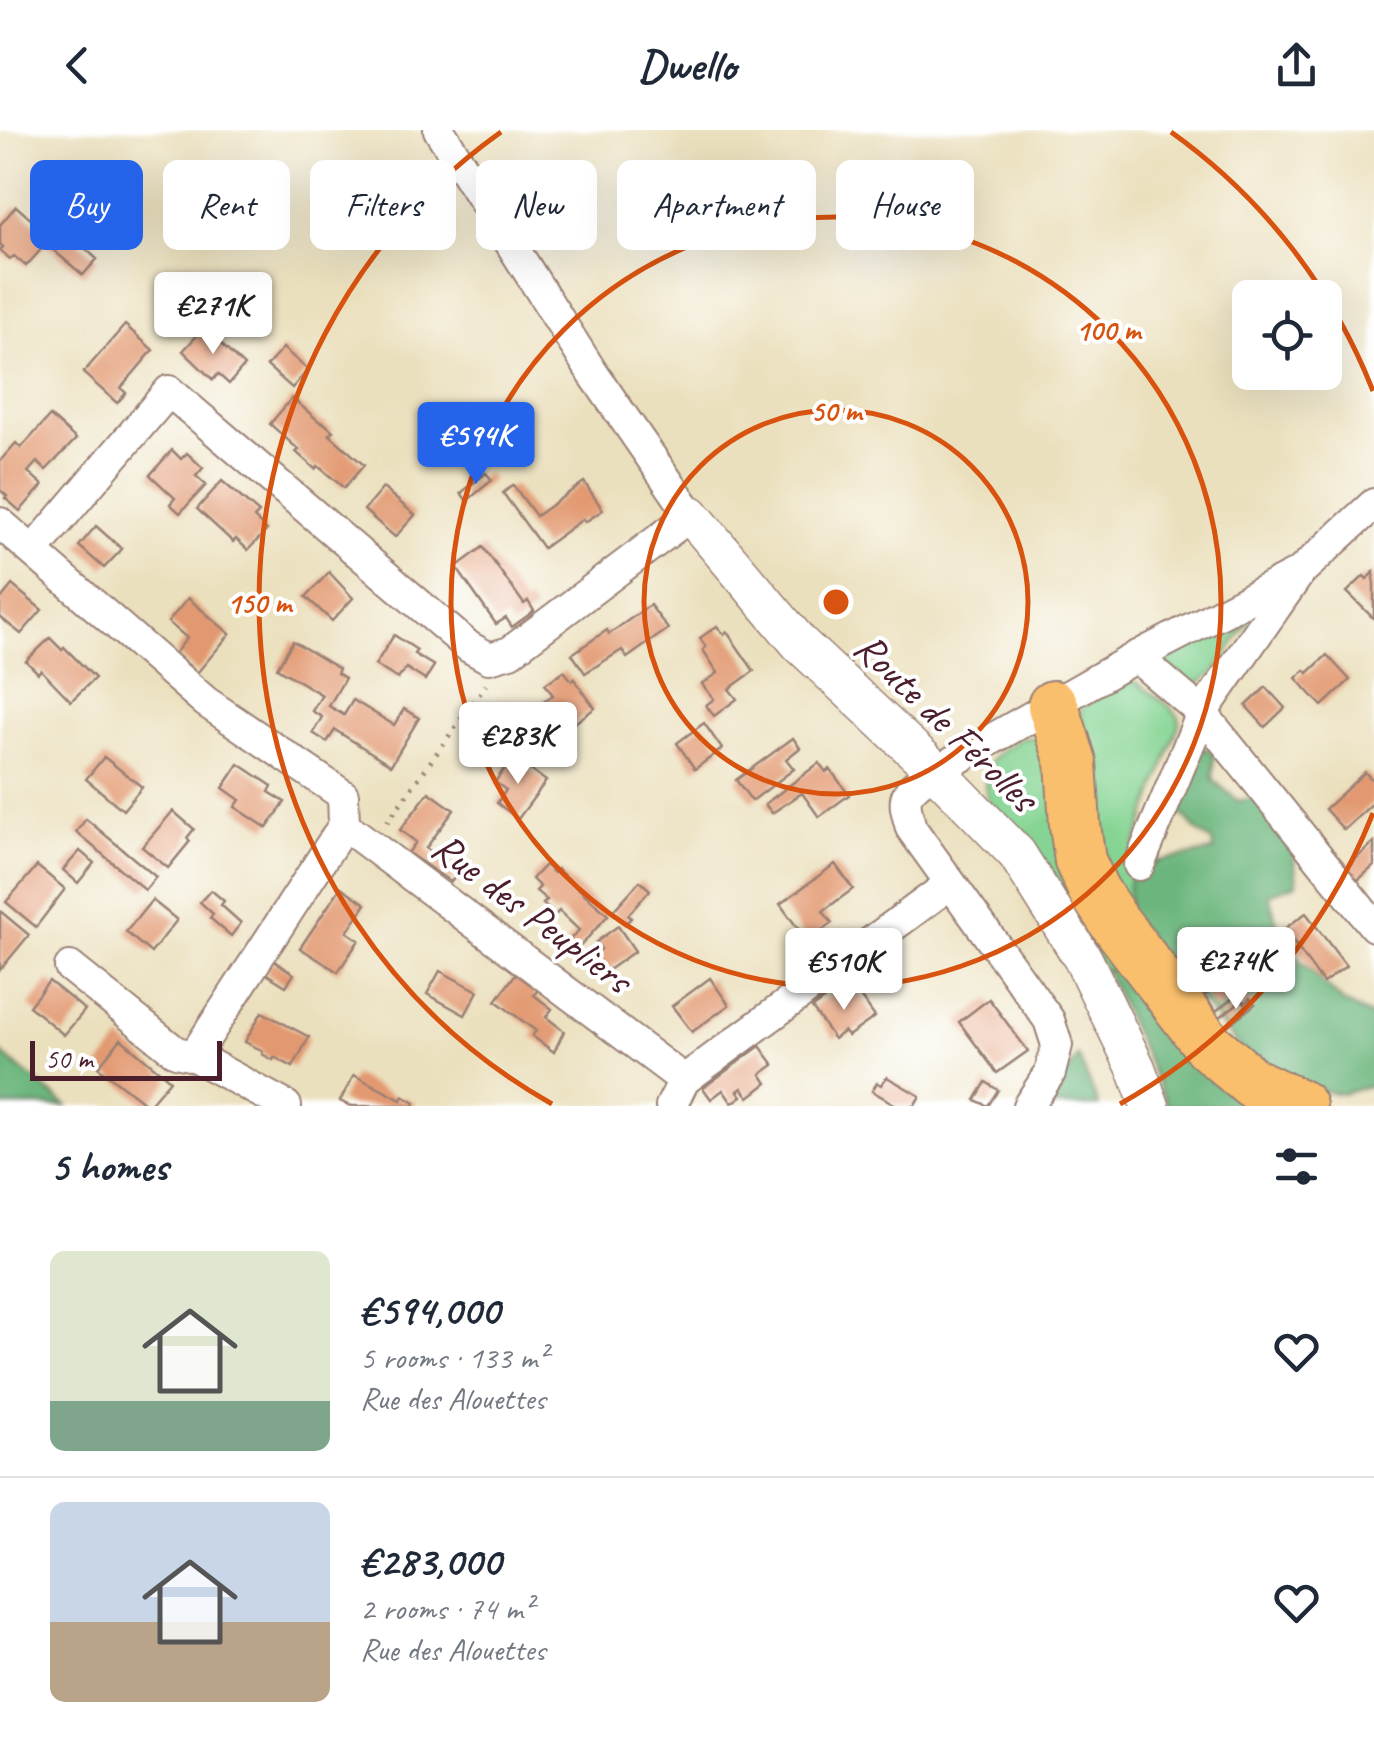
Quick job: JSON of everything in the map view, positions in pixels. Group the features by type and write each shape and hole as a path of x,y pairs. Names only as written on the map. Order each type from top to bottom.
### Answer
{"highway":[{"path":"1054,706 1072,762 1074,826 1080,861 1094,892 1209,1046 1252,1083 1301,1106"}],"street":[{"name":"Route de Férolles","path":"439,130 592,372 691,515 800,644 936,771 1016,854 1084,959 1150,1106"},
{"path":"33,550 169,391 469,648 489,658 510,652 691,515"},
{"path":"1139,865 1202,712 1300,572 1374,504"},
{"name":"Rue des Peupliers","path":"0,523 206,702 343,795 344,825 677,1093 950,884"},
{"path":"1028,1106 1050,1073 1057,1046 1050,1020 911,828 904,802 908,790 1136,658 1300,572"},
{"path":"1136,658 1202,712 1374,926"},
{"path":"194,1056 344,825"},
{"path":"70,968 176,1052 194,1056 286,1106"}],"path":[{"path":"370,845 510,652"}],"green space":[{"path":"1250,610 1253,614 1215,672 1192,687 1162,659"},
{"path":"1115,681 1136,682 1179,717 1134,849 1161,861 1133,874 1128,914 1099,863 1080,710"},
{"path":"1021,738 1052,743 1135,963 1106,972 987,798 985,776 990,762"},
{"path":"1201,746 1214,753 1213,780 1238,801 1254,798 1293,849 1297,884 1269,894 1282,943 1345,1004 1374,1018 1374,1084 1343,1094 1302,1088 1263,1075 1128,914 1133,874 1161,861 1214,851 1212,842 1175,806"},
{"path":"1118,960 1231,1080 1239,1106 1168,1106 1106,972"},
{"path":"0,1052 67,1106 0,1106"},
{"path":"1078,1056 1099,1106 1048,1106"}],"building":[{"path":"16,206 30,218 30,250 41,250 26,266 0,250 0,225"},
{"path":"53,250 87,250 97,259 83,275"},
{"path":"125,325 153,350 121,388 126,393 117,403 83,373"},
{"path":"204,328 244,366 229,384 218,374 213,380 183,351"},
{"path":"283,348 308,370 292,388 267,366"},
{"path":"292,398 333,431 329,434 364,465 344,488 318,466 315,469 270,424"},
{"path":"50,416 76,439 46,470 37,462 28,472 43,485 20,511 0,490 0,461 16,443 21,448"},
{"path":"172,450 181,459 187,453 203,468 196,476 206,485 180,513 170,504 175,498 150,475"},
{"path":"486,473 492,480 467,501 461,493"},
{"path":"222,481 259,513 254,518 267,530 248,550 236,539 233,542 197,509"},
{"path":"584,482 603,510 585,522 583,519 543,548 503,493 513,485 536,516"},
{"path":"383,488 415,515 395,537 364,510"},
{"path":"96,526 122,549 104,568 79,546"},
{"path":"483,547 524,604 528,601 534,611 512,627 506,618 496,624 456,567"},
{"path":"329,572 353,598 332,621 306,597"},
{"path":"1374,572 1374,619 1347,592"},
{"path":"12,585 42,610 21,634 0,617 0,600"},
{"path":"188,598 230,634 197,673 175,653 187,638 168,622"},
{"path":"650,605 668,629 627,658 622,650 585,673 572,654"},
{"path":"717,626 724,635 727,632 754,671 729,689 737,699 714,716 706,705 714,699 702,684 718,673 700,638"},
{"path":"394,635 434,666 425,680 406,668 398,679 375,665"},
{"path":"50,638 95,678 71,701 41,670 38,673 26,661"},
{"path":"293,641 339,669 337,673 345,678 329,706 344,715 353,700 394,725 404,709 419,718 391,765 335,730 327,742 313,733 322,717 312,711 322,695 277,668"},
{"path":"1327,655 1350,680 1322,706 1296,678 1305,670 1308,673"},
{"path":"564,671 595,708 558,735 549,724 539,731 530,718 539,711 536,707 553,695 545,684"},
{"path":"1266,687 1285,708 1265,727 1246,706"},
{"path":"704,723 722,749 695,769 677,743"},
{"path":"793,738 800,748 786,759 794,769 752,801 736,780"},
{"path":"104,757 142,787 123,810 86,779"},
{"path":"513,757 546,781 518,819 497,803 506,790 495,782"},
{"path":"819,763 826,772 830,769 849,795 819,817 802,793 772,813 765,804"},
{"path":"239,764 272,786 269,792 285,802 267,828 235,807 240,800 223,788"},
{"path":"1365,772 1374,782 1374,802 1344,830 1325,809"},
{"path":"429,792 454,810 426,848 458,873 451,882 408,853 416,842 400,830"},
{"path":"173,811 194,829 187,838 190,841 168,868 142,847"},
{"path":"86,819 156,877 145,890 76,832"},
{"path":"1374,842 1374,866 1357,881 1346,868"},
{"path":"80,851 94,863 78,883 63,870"},
{"path":"835,864 853,889 823,911 832,923 807,941 780,904"},
{"path":"545,865 554,873 557,869 608,915 575,952 566,944 579,930 559,911 555,915 543,904 547,900 536,891 540,887 532,879"},
{"path":"37,866 65,889 36,927 6,902"},
{"path":"640,881 650,890 625,924 612,912"},
{"path":"341,887 366,904 347,932 359,940 338,972 300,948"},
{"path":"211,890 241,923 231,936 210,918 213,914 200,902"},
{"path":"152,900 177,920 151,953 126,932"},
{"path":"0,911 29,935 0,970"},
{"path":"1306,913 1346,966 1323,983 1284,929"},
{"path":"618,926 635,951 601,975 589,958 601,949 596,942"},
{"path":"273,960 294,974 286,986 265,973"},
{"path":"440,971 478,991 465,1015 427,994"},
{"path":"517,972 539,988 534,995 552,1009 546,1017 564,1031 554,1052 532,1036 536,1031 496,1001"},
{"path":"710,978 729,1005 692,1032 672,1006"},
{"path":"49,981 85,1010 64,1035 29,1006"},
{"path":"1222,983 1234,997 1216,1011 1204,996"},
{"path":"852,985 875,1017 848,1036 844,1031 834,1039 812,1008"},
{"path":"1250,998 1255,1004 1226,1027 1219,1018"},
{"path":"989,999 1028,1051 997,1073 959,1022"},
{"path":"262,1012 309,1037 293,1067 274,1057 273,1060 245,1042"},
{"path":"121,1039 170,1080 148,1106 98,1067"},
{"path":"760,1046 774,1065 761,1074 767,1083 749,1097 742,1088 738,1091 742,1096 732,1103 723,1090 711,1099 703,1088"},
{"path":"354,1075 401,1100 403,1096 414,1106 350,1106 340,1101"},
{"path":"887,1077 920,1096 914,1106 898,1106 872,1091"},
{"path":"986,1082 998,1090 988,1106 975,1100"}]}
